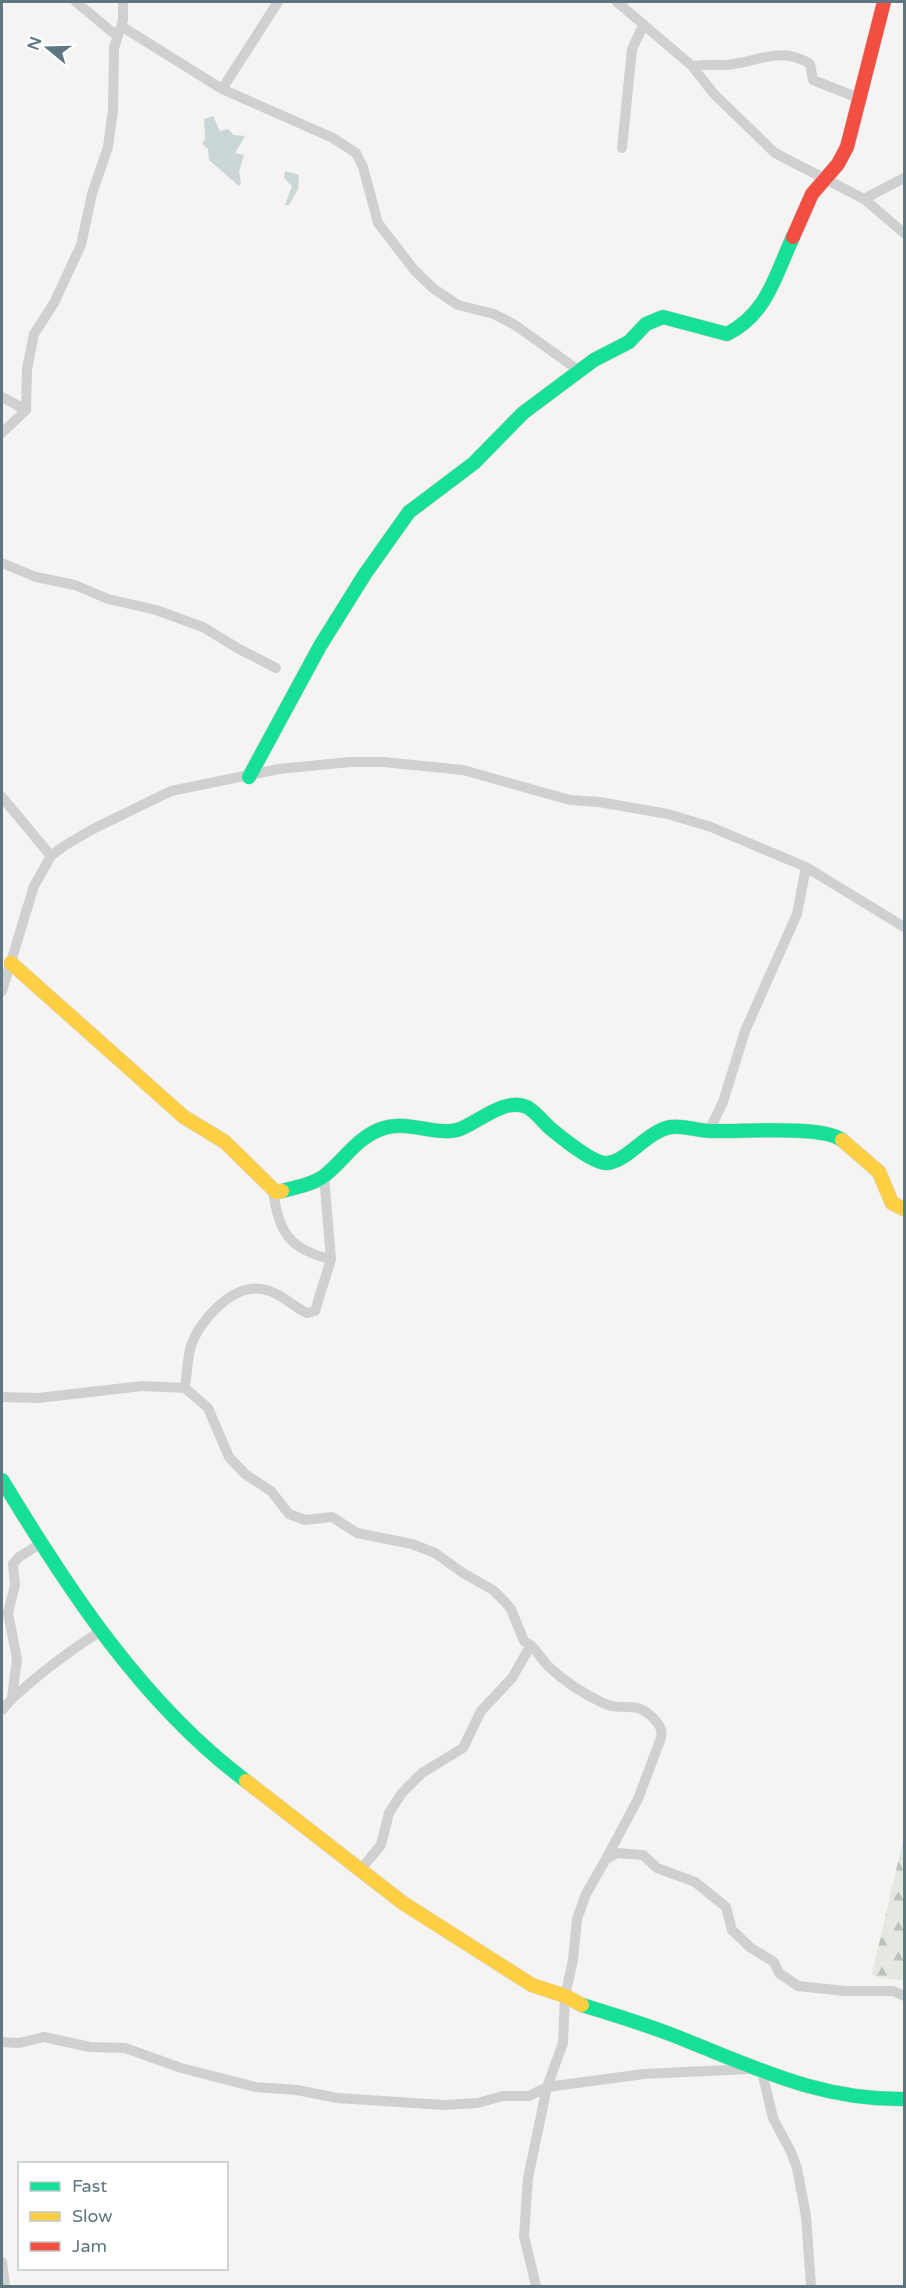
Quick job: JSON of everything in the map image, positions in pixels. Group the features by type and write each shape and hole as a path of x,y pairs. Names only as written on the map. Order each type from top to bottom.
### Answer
{"street":[{"path":"76,2 117,36"},
{"path":"2,433 26,410 27,369 34,334 54,303 77,254 108,147 113,110 112,76 117,36 122,26 123,2"},
{"path":"222,89 232,70 278,2"},
{"path":"617,2 692,66 714,94 756,137 791,162 864,200 904,233"},
{"path":"249,777 320,646 365,574 409,512 474,463 523,413 581,372 594,360 629,342 646,324 658,317 724,334 735,330 755,315 765,301 812,194 827,179 847,147 884,2"},
{"path":"122,26 222,89 286,119 325,134 356,153 363,167 378,223 415,271 434,289 458,305 508,321 581,372"},
{"path":"622,148 632,49 643,26"},
{"path":"692,66 720,65 763,56 797,58 810,64 813,80 861,99"},
{"path":"838,164 842,187"},
{"path":"864,200 904,178"},
{"path":"2,397 26,410"},
{"path":"2,562 36,577 75,585 108,599 156,610 203,627 276,668"},
{"path":"2,991 6,967 33,886 51,856 93,829 167,792 191,789 222,780 249,777 279,769 350,762 383,762 463,770 570,800 599,802 668,814 711,827 806,867 904,927"},
{"path":"2,797 51,856"},
{"path":"709,1131 723,1102 744,1031 797,914 806,867"},
{"path":"6,967 48,999 184,1117 225,1142 273,1190 279,1192 295,1189 324,1176 359,1140 384,1128 408,1125 448,1131 459,1130 492,1112 519,1105 529,1108 551,1129 588,1156 605,1164 623,1157 662,1129 671,1127 709,1131 820,1132 839,1138 879,1172 892,1203 904,1209"},
{"path":"185,1388 191,1347 200,1327 220,1306 244,1291 260,1288 311,1314 322,1294 331,1259 324,1176"},
{"path":"273,1190 279,1225 284,1233 291,1241 309,1253 331,1259"},
{"path":"2,1397 38,1398 135,1386 185,1388 208,1408 229,1457 254,1481 271,1491 290,1514 305,1520 332,1517 357,1533 412,1544 435,1553 463,1573 494,1590 511,1610 524,1641 531,1645 548,1666 586,1694 614,1708 634,1706 645,1709 661,1728 661,1738 638,1798 606,1859 596,1873 578,1919 573,1960 565,1996 564,2043 547,2087 528,2178 523,2227 536,2286"},
{"path":"2,1480 40,1544 101,1631 167,1707 224,1765 403,1903 532,1985 565,1996 578,2004 688,2041 815,2091 867,2101 904,2099"},
{"path":"12,1698 17,1659 8,1613 15,1585 13,1564 19,1557 40,1544"},
{"path":"2,1710 12,1698 80,1644 101,1631"},
{"path":"361,1869 381,1845 390,1813 402,1793 422,1773 463,1748 481,1712 512,1678 531,1645"},
{"path":"606,1859 617,1853 643,1855 657,1868 695,1882 726,1907 732,1930 751,1948 774,1962 781,1975 802,1988 893,1991 904,1996"},
{"path":"2,2042 19,2043 44,2037 90,2047 124,2048 181,2068 255,2087 307,2091 337,2098 445,2105 478,2103 495,2097 529,2096 547,2087 658,2073 758,2070"},
{"path":"758,2070 773,2118 791,2152 796,2168 806,2216 811,2286"},
{"path":"2,2262 6,2286"}],"green space":[{"path":"904,1836 904,1980 878,1978 872,1974"}],"shaded area":[{"path":"213,116 220,131 228,129 234,135 245,136 235,153 244,155 239,172 241,183 239,186 209,160 208,149 202,144 205,139 204,119"},
{"path":"285,171 299,175 298,189 289,205 285,205 292,186 284,178"}],"traffic: fast":[{"path":"249,777 320,646 365,574 409,512 474,463 523,413 594,360 629,342 646,324 663,317 727,334 741,326 761,305 775,280 793,237"},
{"path":"282,1191 319,1179 358,1143 384,1128 403,1126 452,1131 510,1105 527,1107 570,1144 595,1160 608,1163 623,1157 654,1134 671,1127 711,1131 817,1132 842,1140"},
{"path":"2,1480 81,1603 140,1680 208,1750 246,1781"},
{"path":"582,2005 663,2031 794,2082 847,2095 904,2099"}],"traffic: slow":[{"path":"11,963 184,1117 225,1142 276,1192 282,1191"},
{"path":"842,1140 879,1172 892,1203 904,1209"},
{"path":"246,1781 403,1903 532,1985 565,1996 582,2005"}],"traffic: jam":[{"path":"793,237 812,194 838,164 847,147 884,2"}]}
